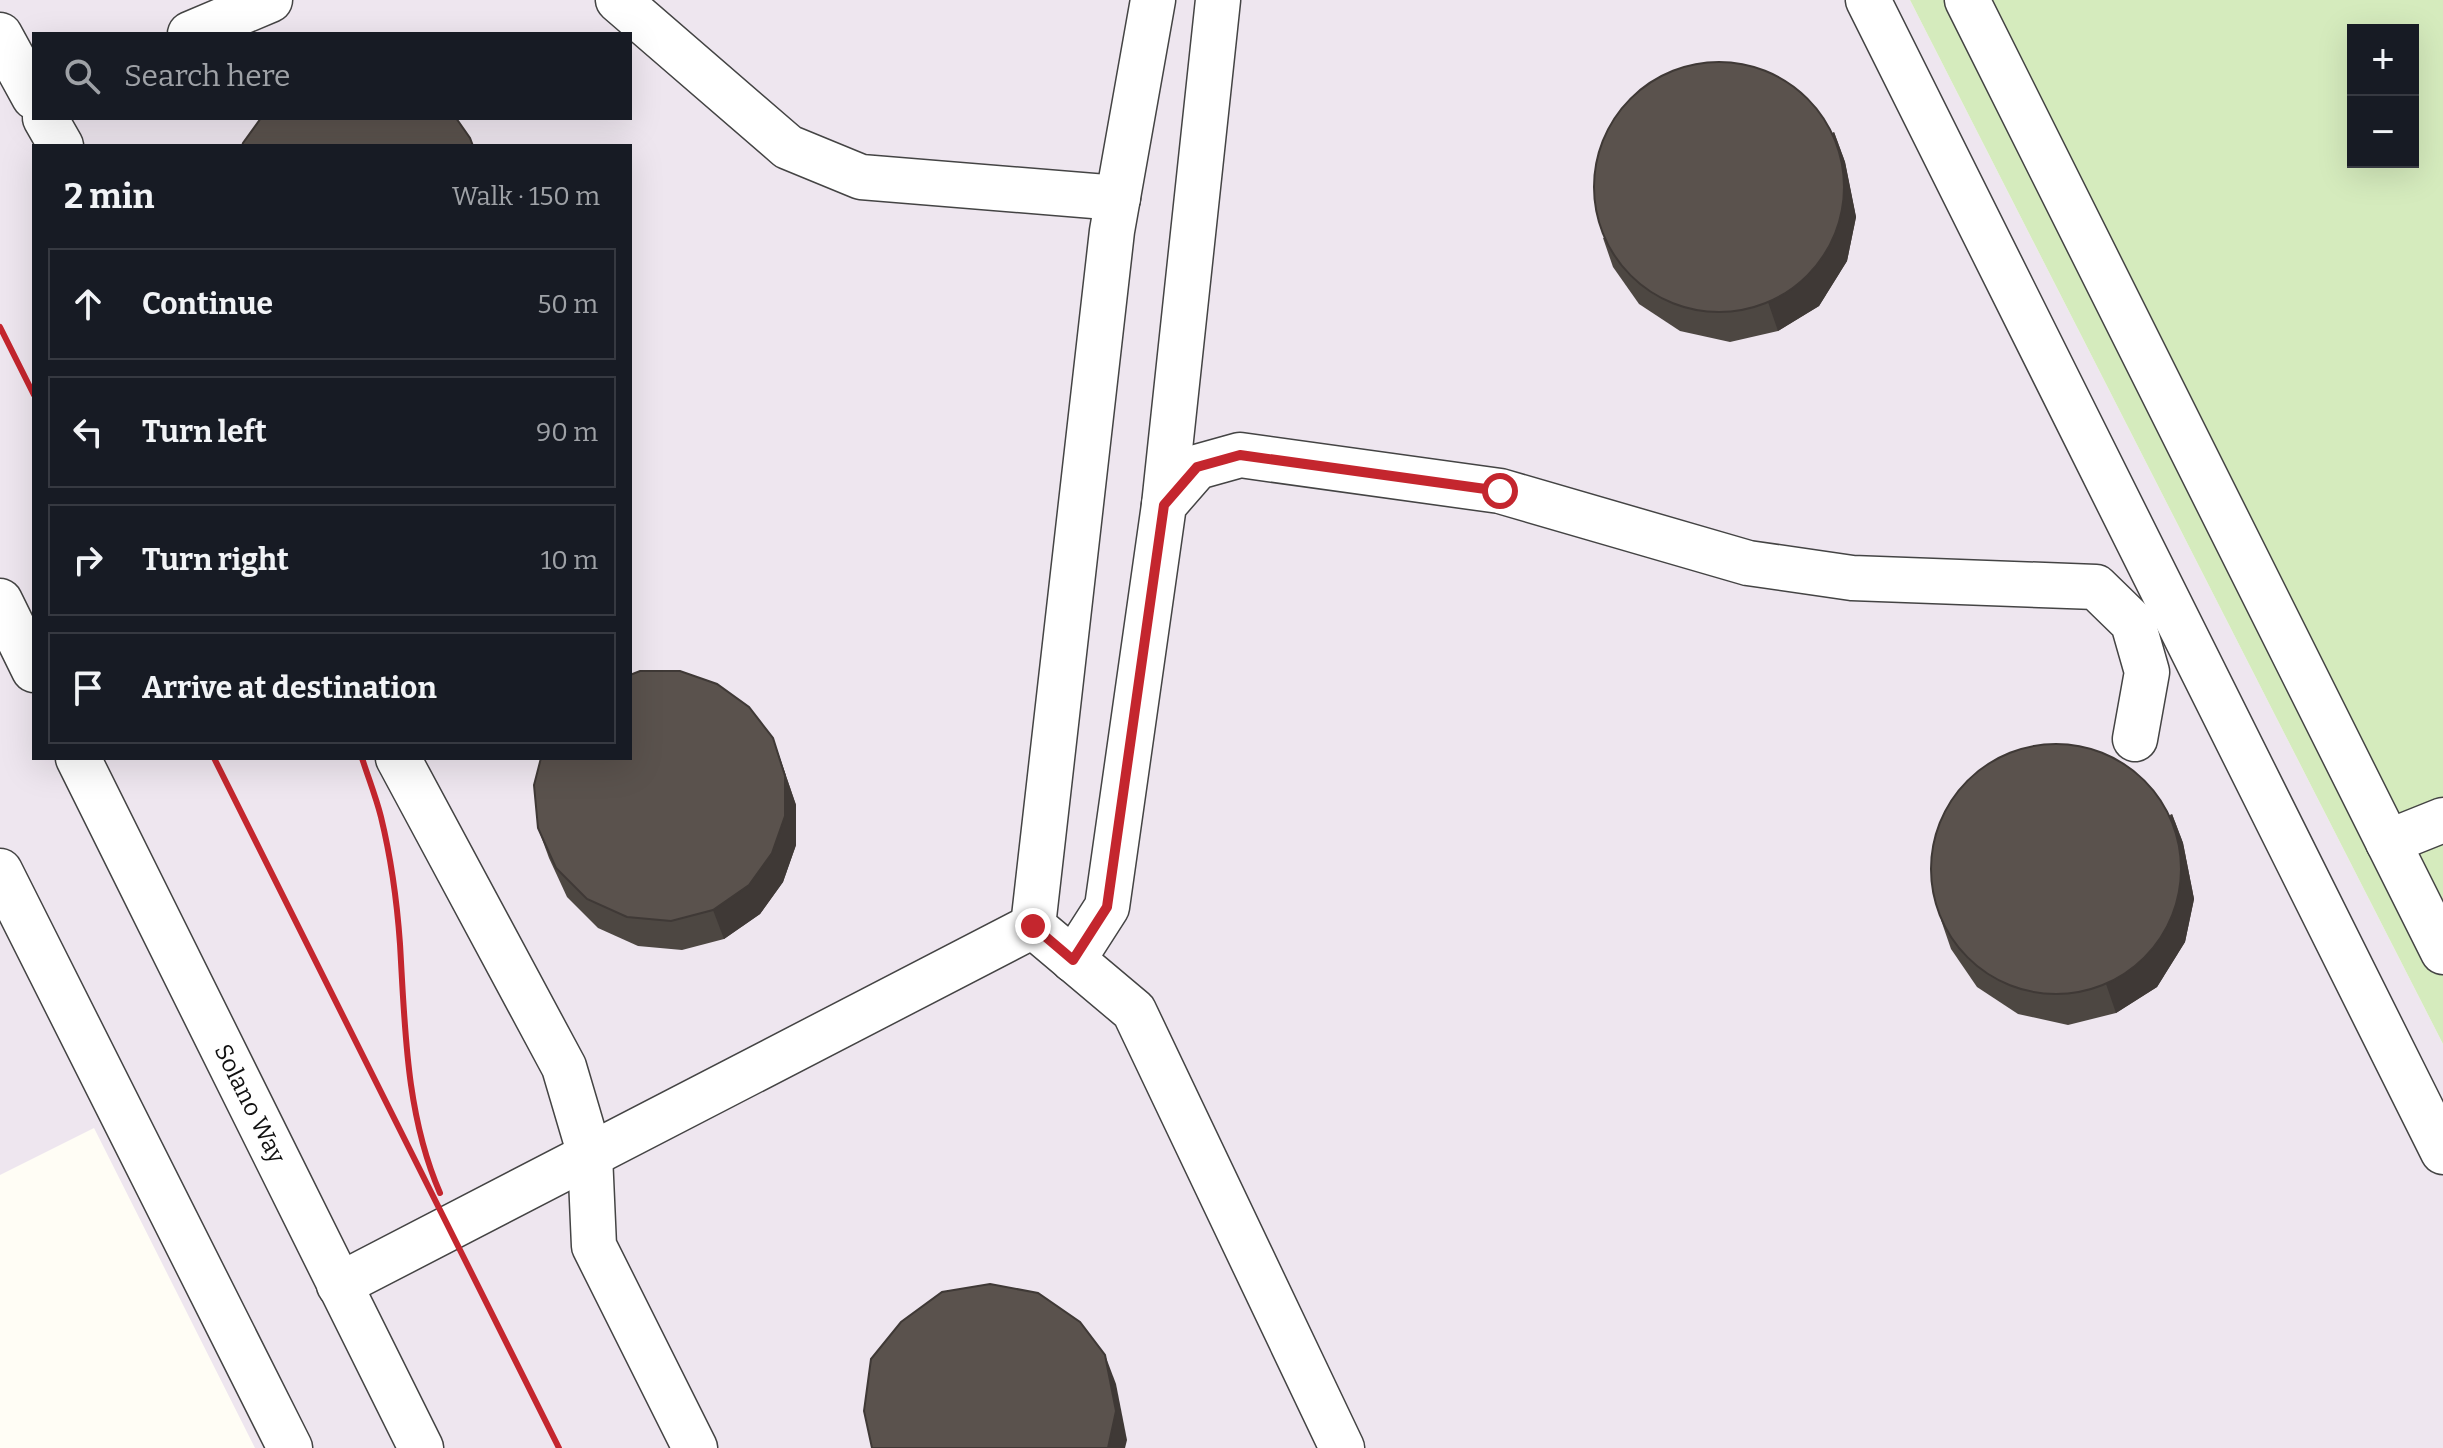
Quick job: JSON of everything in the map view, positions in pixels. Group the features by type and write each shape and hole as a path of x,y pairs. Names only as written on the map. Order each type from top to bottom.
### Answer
{"street":[{"path":"195,32 270,0"},
{"path":"618,0 788,147 861,177 1118,198"},
{"path":"1033,926 1112,231 1153,0"},
{"path":"1073,960 1107,907 1164,505 1218,0"},
{"path":"1868,0 2443,1152"},
{"path":"1967,0 2443,952"},
{"path":"0,32 32,35"},
{"path":"0,32 32,93"},
{"path":"46,120 60,144"},
{"path":"1164,505 1197,467 1240,455 1500,491 1748,563 1852,578 2096,587 2133,623 2147,672 2135,739"},
{"path":"0,601 32,666"},
{"name":"Solano Way","path":"79,760 421,1448"},
{"path":"399,760 564,1067 590,1155 594,1246 695,1448"},
{"path":"2388,842 2443,820"},
{"path":"0,871 290,1448"},
{"path":"1033,926 1134,1011 1342,1448"},
{"path":"339,1285 1033,926"}],"shaded area":[{"path":"0,0 1910,0 2443,1044 2443,1448 255,1448 94,1128 0,1175"}],"green space":[{"path":"1910,0 2443,0 2443,1044"}],"building":[{"path":"1719,62 1767,72 1788,83 1807,99 1823,118 1834,139 1844,187 1834,235 1823,256 1807,275 1788,291 1767,302 1719,312 1671,302 1650,291 1631,275 1615,256 1604,235 1594,187 1604,139 1615,118 1631,99 1650,83 1671,72"},
{"path":"260,120 457,120 472,144 243,144"},
{"path":"640,671 680,671 717,684 749,707 773,738 785,776 785,816 772,853 749,885 713,910 671,921 627,917 587,899 556,868 538,828 534,785 540,760 632,760 632,674"},
{"path":"2056,744 2104,754 2125,765 2144,781 2160,800 2171,821 2181,869 2171,917 2160,938 2144,957 2125,973 2104,984 2056,994 2008,984 1987,973 1968,957 1952,938 1941,917 1931,869 1941,821 1952,800 1968,781 1987,765 2008,754"},
{"path":"990,1284 1038,1293 1080,1322 1105,1355 1116,1411 1108,1448 872,1448 864,1411 871,1359 901,1322 942,1292"}],"railway":[{"path":"0,327 32,391"},
{"path":"215,760 559,1448"},
{"path":"363,760 381,817 393,880 414,1102 420,1133 440,1193"}],"route":[{"path":"1033,926 1073,960 1107,907 1164,505 1197,467 1240,455 1500,491"}]}
